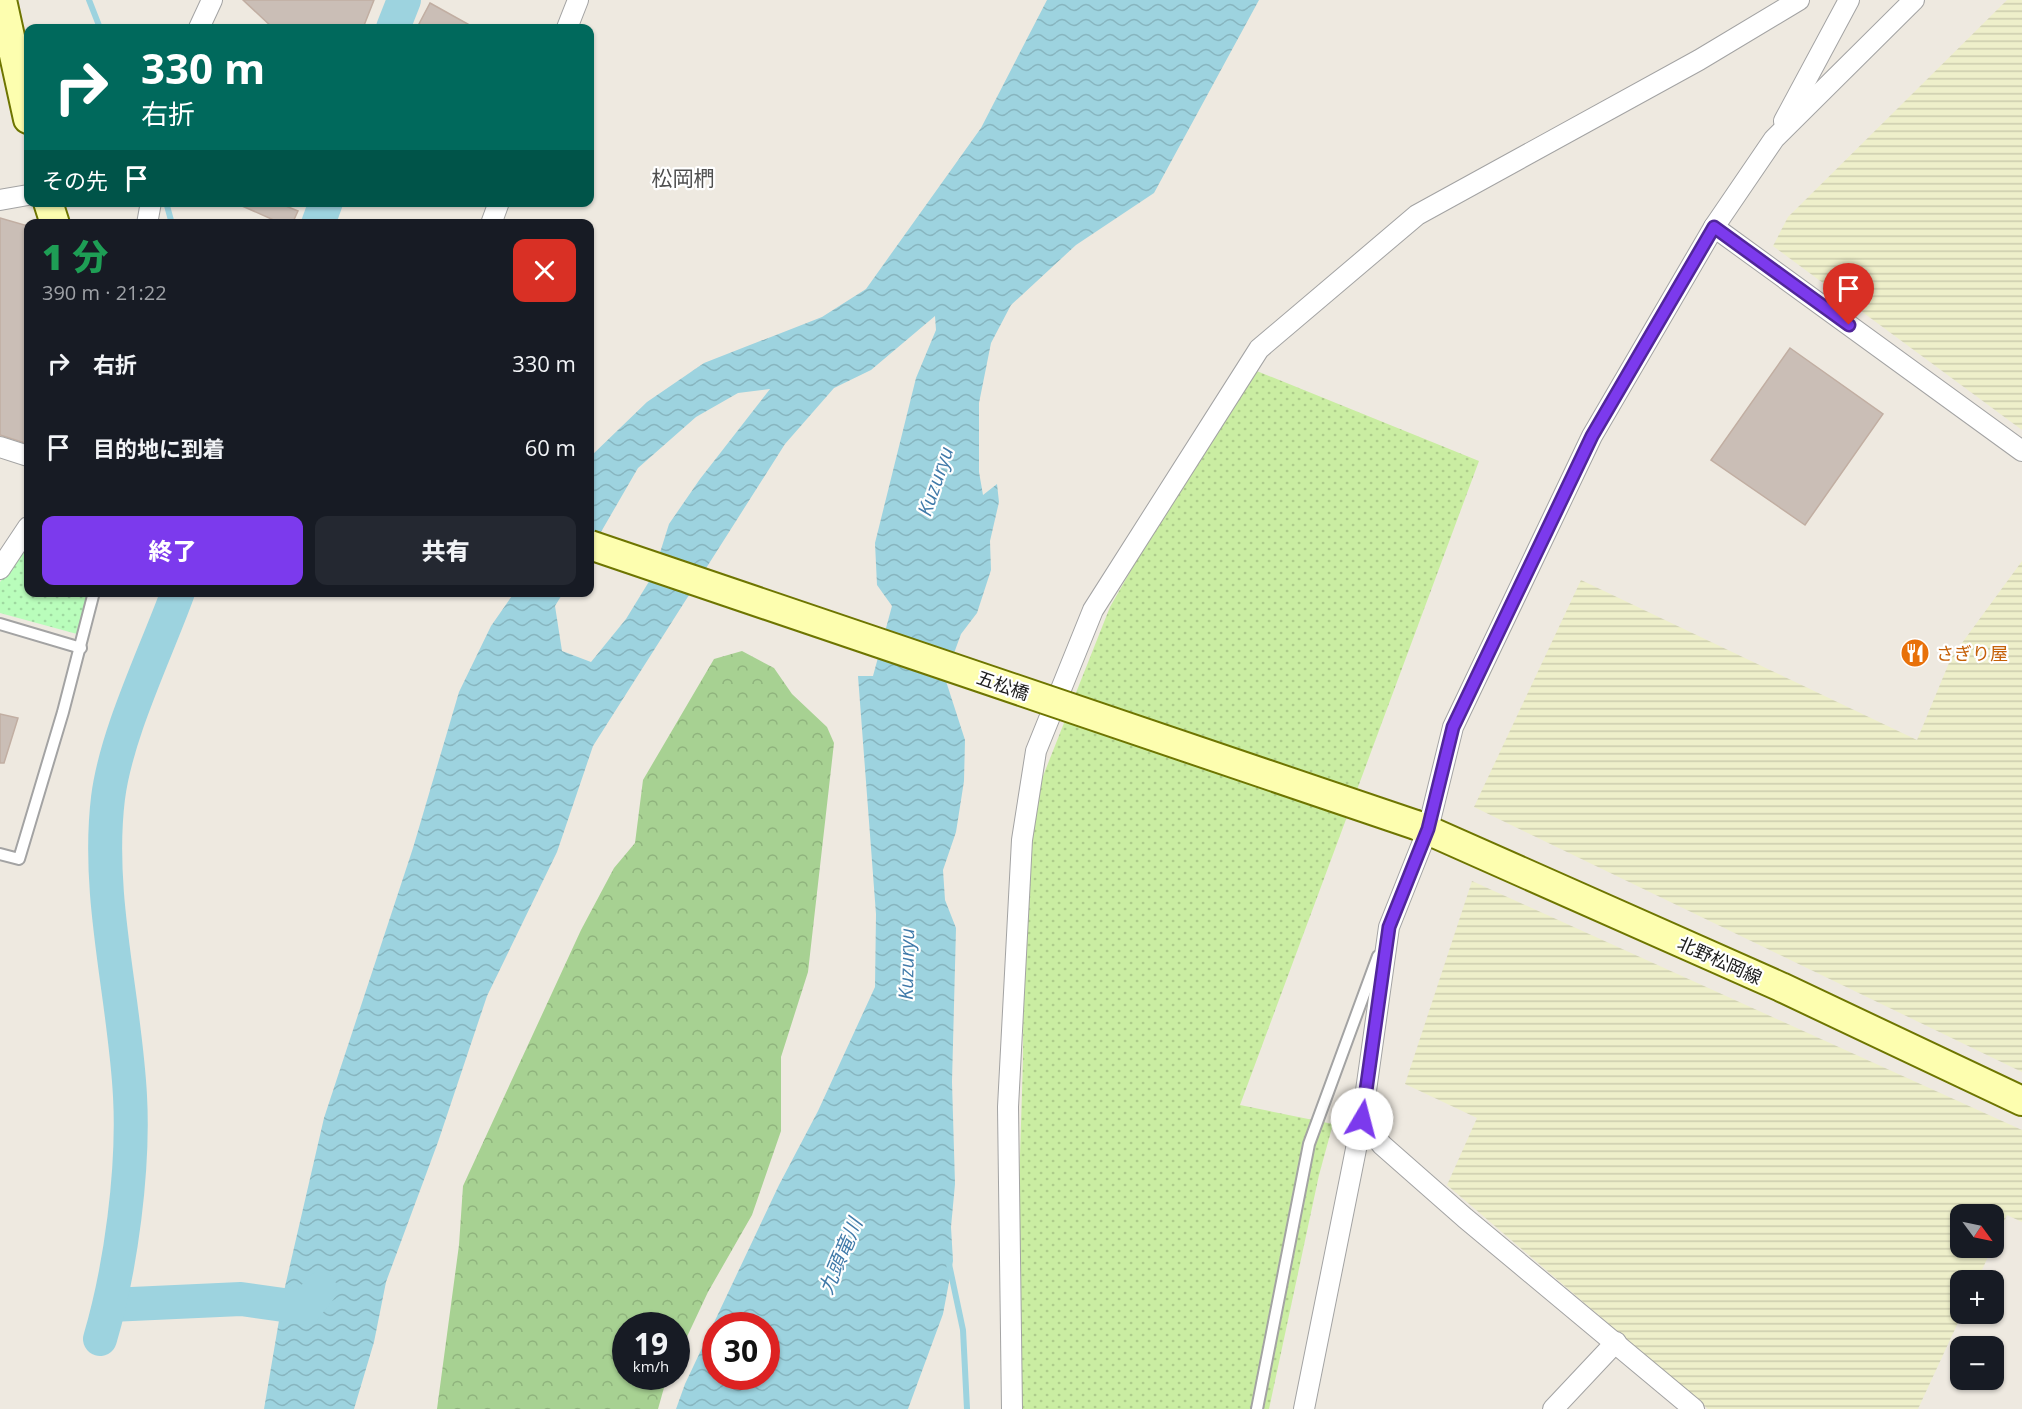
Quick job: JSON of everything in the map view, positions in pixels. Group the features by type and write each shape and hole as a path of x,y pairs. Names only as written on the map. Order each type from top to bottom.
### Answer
{"main road":[{"path":"2,0 24,101"},
{"name":"五松橋","path":"594,546 1422,827"},
{"name":"北野松岡線","path":"1422,827 1781,987 2022,1101"}],"street":[{"path":"201,24 212,0"},
{"path":"569,24 578,0"},
{"path":"1012,1409 1008,1107 1022,840 1036,751 1093,610 1258,349 1417,215 1700,60 1799,0"},
{"path":"1304,1409 1362,1119 1389,927 1453,727 1592,436 1714,227 1774,139 1849,0"},
{"path":"1774,139 1914,0"},
{"path":"0,200 24,196"},
{"path":"1714,227 2022,451"},
{"path":"0,447 24,455"},
{"path":"0,568 24,533"},
{"path":"1362,1119 1390,1153 1694,1409"},
{"path":"1553,1409 1616,1342"}],"lane":[{"path":"0,854 19,859 81,648 93,597"},
{"path":"0,624 81,648"},
{"path":"1257,1409 1309,1144 1389,927"}],"green space":[{"path":"2007,0 2022,0 2022,430 1773,246 1788,217"},
{"path":"1247,367 1479,461 1240,1105 1333,1124 1319,1175 1269,1409 1012,1409 1023,1060 1024,824 1110,607"},
{"path":"24,549 24,597 87,597 77,634 0,613 0,582"},
{"path":"2022,561 2022,1072 1474,807 1581,580 1917,740 1951,658"},
{"path":"742,651 774,668 792,694 827,727 834,743 808,972 781,1057 781,1131 752,1215 708,1292 690,1330 690,1312 612,1312 612,1390 663,1390 658,1409 437,1409 459,1245 463,1186 581,930 614,868 635,843 643,780 714,659"},
{"path":"1472,881 2022,1130 2022,1222 2007,1215 2004,1222 2004,1204 1950,1204 1950,1258 1987,1258 1982,1270 1950,1270 1950,1324 1957,1324 1918,1409 1708,1409 1447,1185 1477,1118 1405,1084"}],"water":[{"path":"1047,0 1259,0 1154,193 1076,245 1011,305 991,343 979,403 979,472 983,495 997,484 999,502 990,541 991,570 977,613 961,634 945,678 965,740 964,781 956,832 943,870 945,900 956,928 952,1082 955,1184 951,1227 953,1261 943,1314 908,1409 676,1409 683,1390 690,1390 690,1373 702,1348 702,1390 780,1390 780,1312 719,1312 779,1185 818,1111 875,987 876,914 858,676 873,676 892,606 877,585 875,543 916,378 936,330 935,316 871,370 834,388 785,444 593,746 557,852 487,996 438,1142 386,1282 374,1342 354,1409 264,1409 284,1291 324,1118 413,848 459,692 491,626 511,597 561,597 555,606 562,651 591,662 626,619 653,575 669,524 700,479 770,389 738,393 696,417 638,468 594,544 594,453 647,402 704,363 822,317 866,289 981,128"}],"building":[{"path":"243,0 374,0 365,24 269,24"},
{"path":"430,3 468,24 419,24"},
{"path":"244,207 288,207 298,211 294,219 271,219"},
{"path":"0,218 24,225 24,443 0,435"},
{"path":"1790,348 1883,414 1805,525 1711,460"},
{"path":"0,714 18,718 4,763 0,763"}],"waterway":[{"path":"89,0 98,24"},
{"path":"395,24 404,0"},
{"path":"167,207 171,219"},
{"path":"320,219 324,207"},
{"path":"100,1339 120,1250 128,1186 131,1124 127,1059 108,910 105,835 108,798 112,773 128,721 176,597"},
{"path":"949,1264 963,1330 967,1409"},
{"path":"110,1305 241,1299 305,1308 320,1289"}],"place":[{"name":"さぎり屋","path":"1915,653"}],"district":[{"name":"松岡椚","path":"683,178"}],"route":[{"path":"1362,1119 1389,927 1428,829 1453,727 1592,436 1714,227 1849,325"}],"water label":[{"name":"Kuzuryu","path":"935,481"},
{"name":"Kuzuryu","path":"906,964"},
{"name":"九頭竜川","path":"840,1256"}]}
